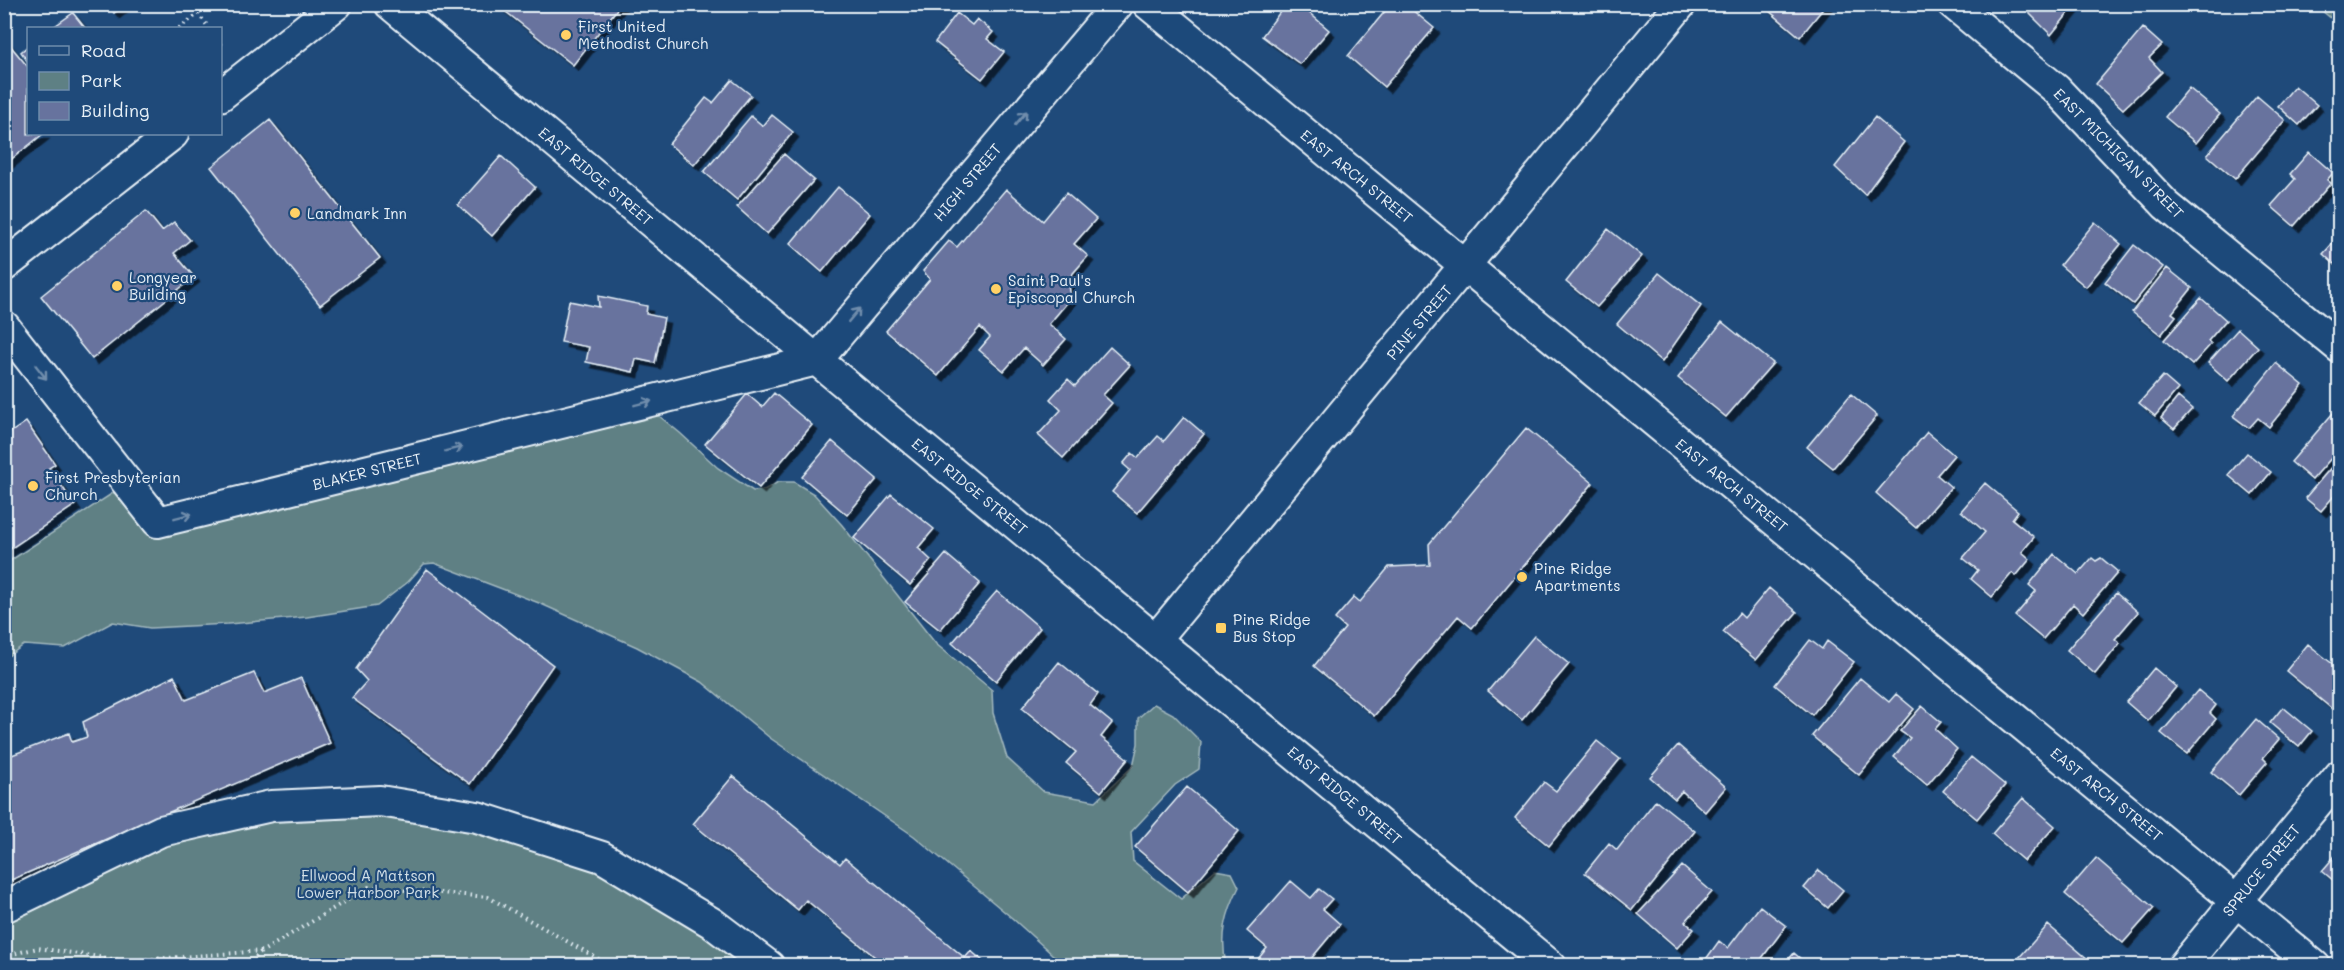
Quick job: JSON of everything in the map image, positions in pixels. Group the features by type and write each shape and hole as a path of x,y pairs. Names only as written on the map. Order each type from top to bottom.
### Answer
{"street":[{"path":"222,94 337,4"},
{"name":"EAST RIDGE STREET","path":"390,4 1551,966"},
{"name":"HIGH STREET","path":"817,360 1118,4"},
{"name":"EAST ARCH STREET","path":"1148,4 2315,966"},
{"name":"PINE STREET","path":"1156,639 1681,4"},
{"name":"EAST MICHIGAN STREET","path":"1953,4 2056,89 2166,205 2340,348"},
{"path":"4,266 172,135"},
{"name":"BLAKER STREET","path":"4,326 158,522 817,360"},
{"name":"SPRUCE STREET","path":"2183,966 2340,775"},
{"path":"4,907 161,831 271,806 380,801 477,817 602,857 712,923 769,966"}],"path":[{"path":"191,4 208,27"},
{"path":"180,27 198,14"},
{"path":"247,966 263,951 369,887 488,897 611,966"},
{"path":"4,956 38,948 126,961 263,951"}],"green space":[{"path":"2315,5 2339,5 2339,25"},
{"path":"653,411 718,468 753,491 764,490 778,482 794,482 814,494 842,525 936,644 992,690 993,713 1007,758 1044,792 1096,801 1133,766 1138,744 1138,718 1154,704 1173,714 1201,742 1199,769 1175,785 1131,832 1133,861 1181,899 1215,870 1232,873 1239,887 1225,925 1226,965 1064,965 914,836 770,738 702,682 637,647 539,603 434,563 424,564 408,582 377,606 307,617 228,624 150,628 113,622 65,648 24,645 5,658 5,564 116,491 129,500 141,525 162,533"},
{"name":"Ellwood A Mattson Lower Harbor Park","path":"380,801 602,857 769,966 5,966 5,907 161,831"}],"building":[{"path":"107,4 125,4 114,13"},
{"name":"First United Methodist Church","path":"496,4 621,4 573,65"},
{"path":"1286,4 1299,4 1329,30 1300,64 1262,36"},
{"path":"1391,4 1405,4 1434,28 1384,87 1348,56"},
{"path":"1761,4 1826,4 1826,5 1800,37"},
{"path":"2020,4 2076,4 2051,35"},
{"path":"73,13 84,27 53,27"},
{"path":"957,13 972,25 977,19 993,32 987,39 1004,52 982,79 935,42"},
{"path":"2143,28 2162,45 2149,58 2162,72 2123,109 2096,84"},
{"path":"4,38 27,66 27,135 42,135 4,165"},
{"path":"27,47 27,61 21,52"},
{"path":"732,80 751,95 694,165 669,144 706,98 713,103"},
{"path":"2295,86 2317,105 2299,125 2278,106"},
{"path":"2189,88 2220,114 2196,143 2165,117"},
{"path":"2257,96 2285,120 2235,179 2207,155"},
{"path":"772,115 793,132 737,200 704,172 751,116 763,126"},
{"path":"1875,117 1904,142 1865,195 1835,167"},
{"name":"Landmark Inn","path":"270,120 380,258 320,305 211,167"},
{"path":"2309,152 2333,173 2327,180 2331,183 2294,226 2271,206 2295,179 2290,174"},
{"path":"784,154 814,180 767,234 737,207"},
{"path":"501,156 535,187 492,236 458,205"},
{"path":"838,187 870,214 822,272 790,244"},
{"name":"Saint Paul's Episcopal Church","path":"1006,189 1043,221 1066,193 1096,219 1074,244 1088,256 1068,279 1071,298 1049,324 1066,339 1043,365 1024,348 1004,371 979,350 990,337 980,327 938,376 886,331 930,279 923,271 949,241 957,247"},
{"name":"Longyear Building","path":"146,211 162,231 174,222 190,240 174,253 194,277 92,359 41,296"},
{"path":"2095,222 2121,244 2086,287 2060,265"},
{"path":"1608,229 1642,256 1597,307 1566,282"},
{"path":"2340,235 2340,269 2323,254"},
{"path":"2134,245 2163,267 2133,304 2105,282"},
{"path":"2167,268 2192,288 2172,313 2176,316 2161,335 2132,312"},
{"path":"1659,273 1701,306 1662,362 1617,324"},
{"path":"598,296 647,306 646,314 664,318 655,363 636,359 633,372 586,362 589,347 561,342 569,301 599,307"},
{"path":"2201,298 2226,320 2208,341 2211,344 2192,365 2164,340"},
{"path":"1722,322 1773,363 1726,417 1678,378"},
{"path":"2238,329 2258,347 2228,381 2208,363"},
{"path":"1110,347 1130,365 1103,395 1112,403 1063,458 1038,435 1061,410 1050,399 1068,379 1075,386"},
{"path":"2276,363 2303,385 2269,427 2258,418 2249,428 2233,416"},
{"path":"2163,376 2178,389 2155,416 2139,403"},
{"path":"774,393 812,425 759,488 705,444 747,394 762,407"},
{"path":"1851,394 1877,416 1833,468 1807,447"},
{"path":"2178,397 2192,409 2174,429 2161,418"},
{"path":"2333,413 2340,418 2340,448 2312,480 2291,462"},
{"path":"1184,417 1204,434 1137,513 1112,492 1130,470 1123,464 1132,453 1138,458 1158,436 1164,441"},
{"name":"First Presbyterian Church","path":"26,422 55,464 49,468 75,505 4,553 4,437"},
{"name":"Pine Ridge Apartments","path":"1526,428 1593,483 1472,628 1458,616 1374,716 1314,666 1345,628 1335,619 1354,597 1360,602 1389,567 1430,565 1429,544"},
{"path":"1927,432 1954,455 1937,475 1951,487 1916,528 1876,493"},
{"path":"832,441 877,479 847,515 802,477"},
{"path":"2247,453 2271,472 2252,495 2228,475"},
{"path":"2340,457 2340,489 2321,511 2305,498"},
{"path":"1985,483 2018,511 2012,519 2034,537 2022,552 2030,559 2016,576 2012,573 1992,597 1971,579 1978,570 1963,558 1985,532 1961,511"},
{"path":"891,494 934,529 918,548 931,560 910,585 854,538"},
{"path":"946,554 980,583 940,630 905,602"},
{"path":"2054,554 2078,574 2092,558 2096,561 2101,558 2118,572 2083,613 2073,604 2043,639 2015,616 2036,591 2029,585"},
{"path":"427,569 553,665 470,784 352,698 367,681 356,669"},
{"path":"1769,588 1797,612 1756,660 1723,632 1739,613 1744,618"},
{"path":"997,591 1040,628 996,681 952,643"},
{"path":"2116,593 2138,612 2115,639 2120,643 2095,674 2067,650"},
{"path":"1534,636 1569,664 1522,720 1488,691"},
{"path":"1810,640 1822,649 1827,641 1854,662 1812,715 1775,685"},
{"path":"2308,644 2340,670 2340,709 2337,713 2286,671"},
{"path":"1059,662 1098,694 1090,705 1112,723 1101,737 1128,759 1101,792 1066,763 1076,752 1022,708"},
{"path":"2154,668 2176,687 2148,721 2126,702"},
{"path":"254,673 264,693 301,678 330,743 4,883 4,758 69,733 72,742 87,737 83,722 174,676 186,700"},
{"path":"1860,678 1889,702 1896,694 1914,709 1859,775 1812,736"},
{"path":"2198,690 2216,705 2210,713 2216,719 2187,754 2161,733"},
{"path":"1922,706 1941,722 1935,729 1957,749 1927,785 1894,757 1910,738 1900,731"},
{"path":"2283,707 2312,731 2299,747 2270,723"},
{"path":"2256,719 2279,739 2263,758 2267,762 2239,795 2211,772"},
{"path":"1597,741 1620,759 1549,846 1515,818 1544,782 1556,791"},
{"path":"1678,745 1726,787 1705,812 1682,791 1675,799 1650,777"},
{"path":"1971,757 2005,785 1977,819 1943,791"},
{"path":"733,776 840,864 845,858 965,958 971,951 989,966 886,966 806,900 798,910 693,824"},
{"path":"1187,787 1239,831 1188,892 1135,847"},
{"path":"2023,798 2055,826 2024,861 1992,834"},
{"path":"1656,800 1695,831 1632,910 1585,873 1609,843 1617,850"},
{"path":"2340,850 2340,886 2322,871"},
{"path":"2096,858 2154,908 2123,943 2065,894"},
{"path":"1682,866 1712,892 1685,922 1694,929 1677,948 1638,914"},
{"path":"1819,870 1843,890 1828,908 1804,888"},
{"path":"1291,881 1311,898 1319,889 1332,899 1323,909 1340,924 1305,966 1252,966 1267,948 1247,931"},
{"path":"1760,906 1786,926 1756,966 1701,966 1719,941 1728,948"},
{"path":"2048,925 2096,966 2023,966 2017,960"},
{"path":"1794,953 1809,966 1783,966"}],"place":[{"name":"First United Methodist Church","path":"566,35"},
{"name":"Landmark Inn","path":"295,213"},
{"name":"Longyear Building","path":"117,286"},
{"name":"Saint Paul's Episcopal Church","path":"996,289"},
{"name":"First Presbyterian Church","path":"33,486"},
{"name":"Pine Ridge Apartments","path":"1522,577"},
{"name":"Pine Ridge Bus Stop","path":"1221,628"}]}
